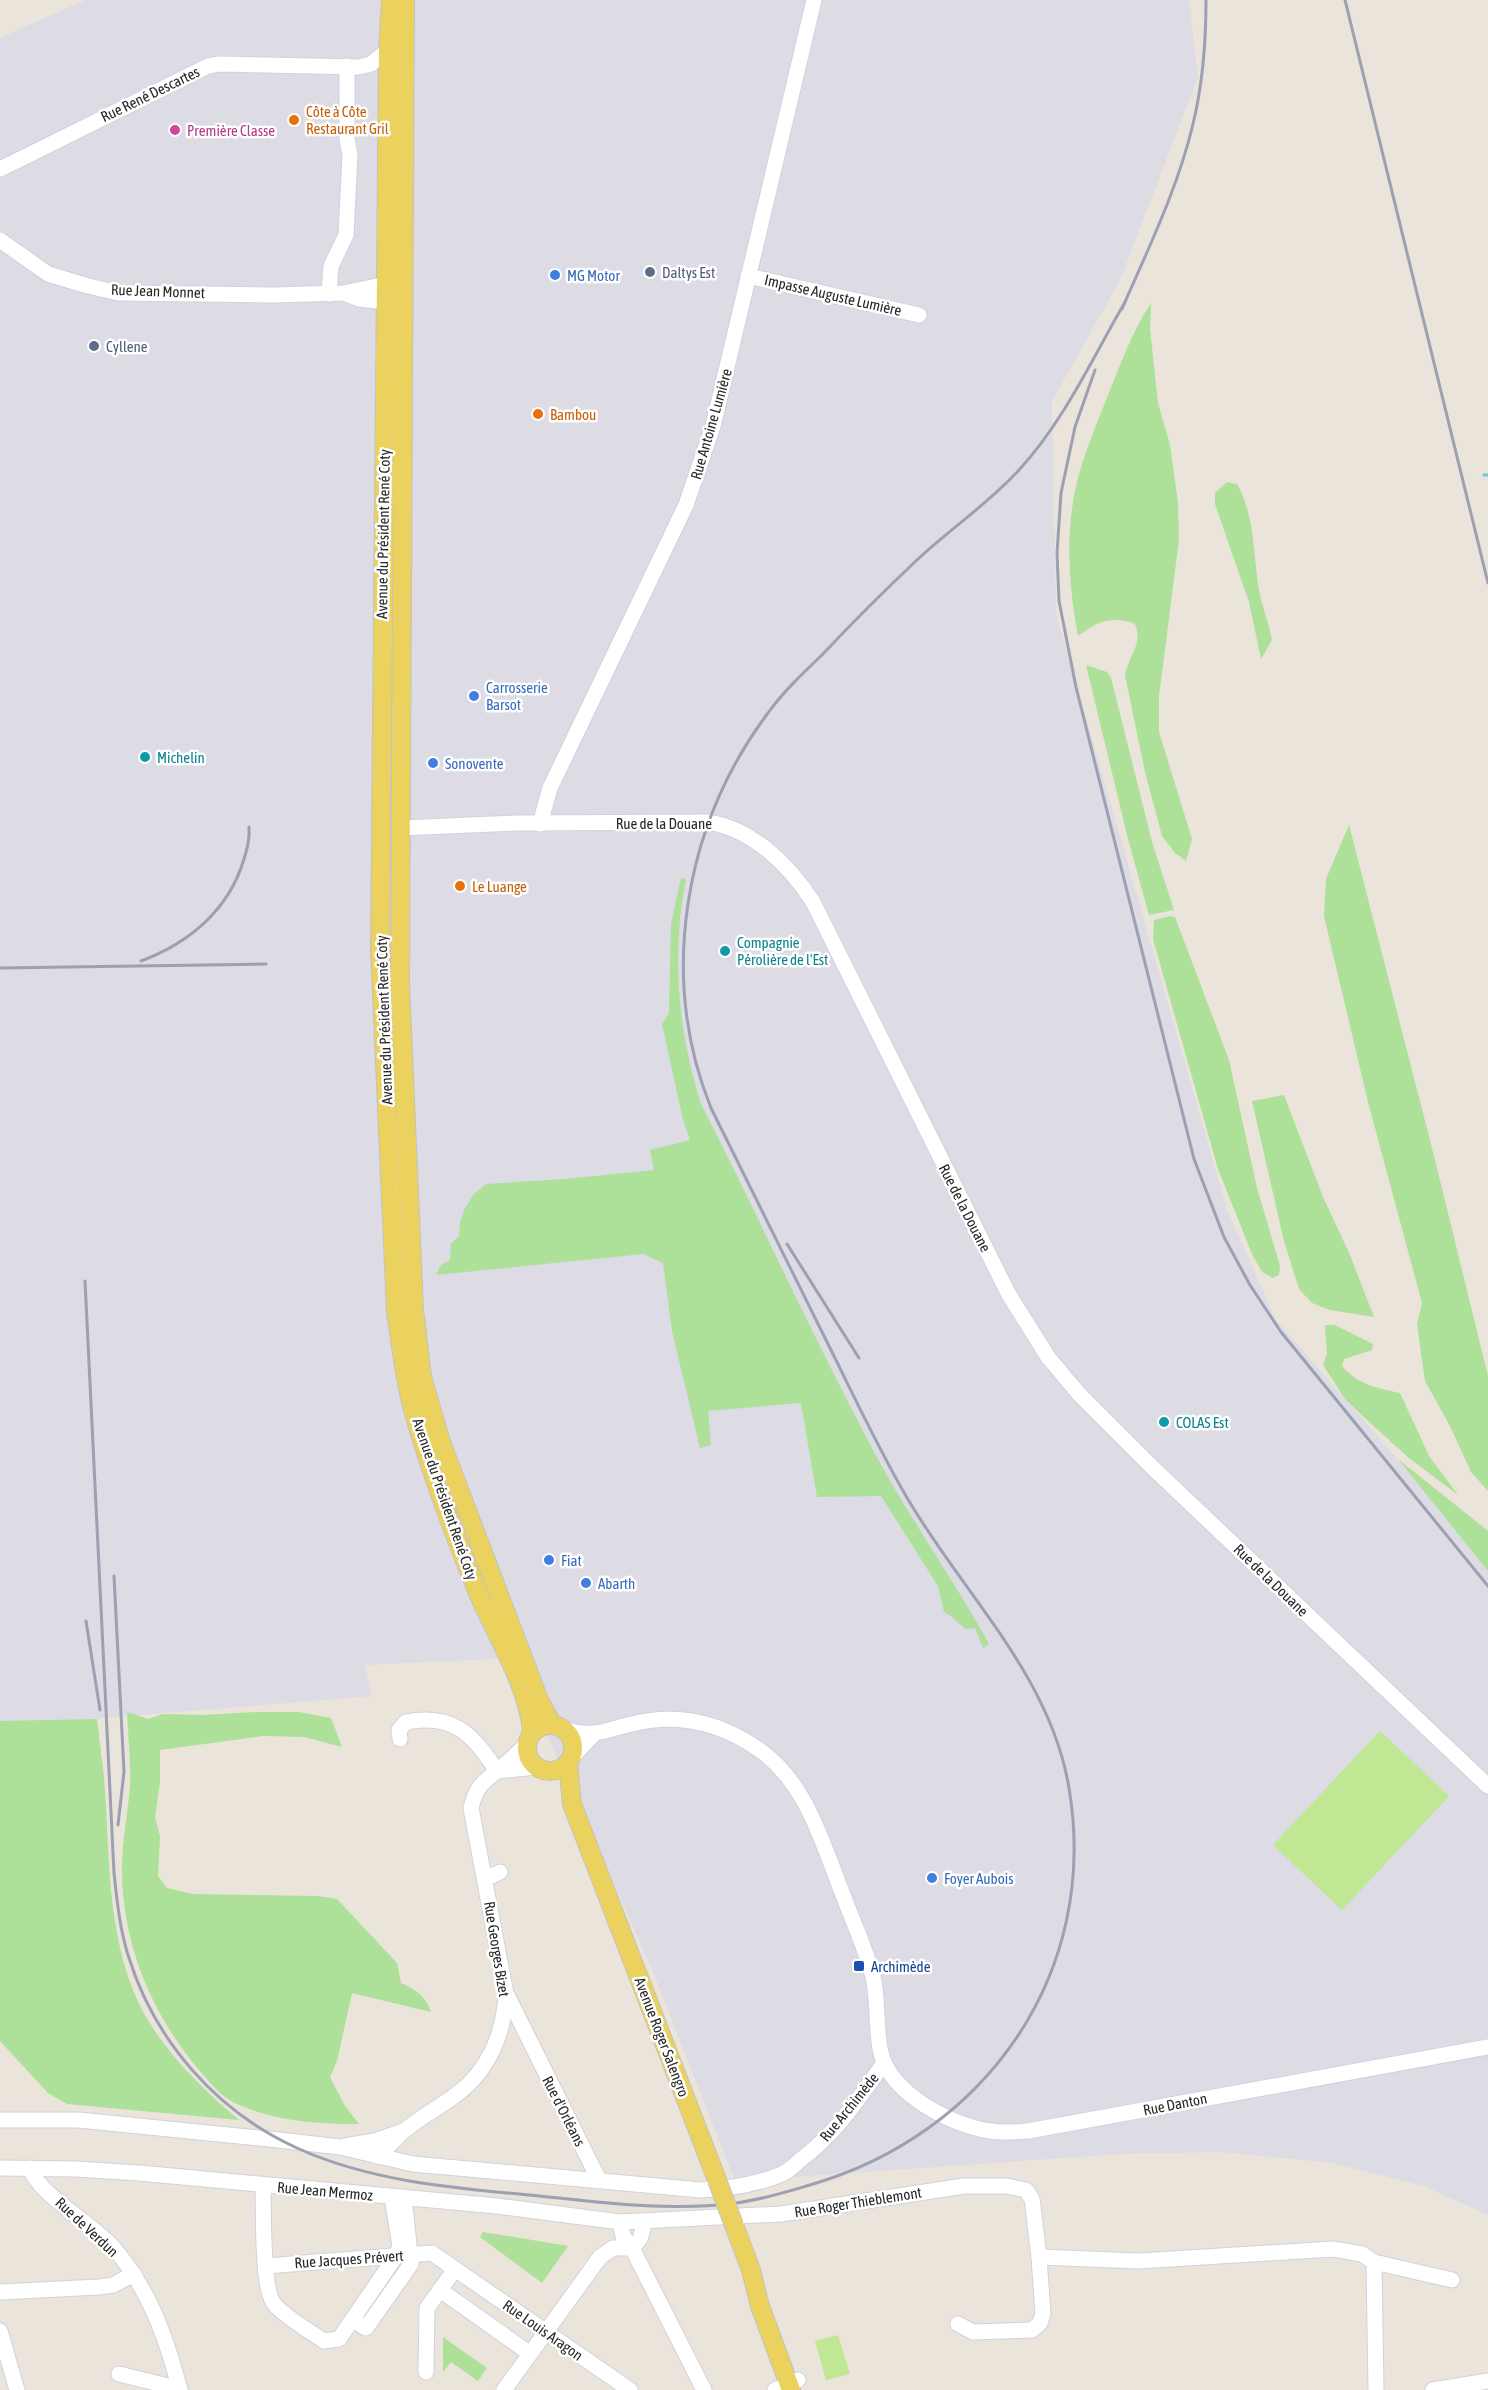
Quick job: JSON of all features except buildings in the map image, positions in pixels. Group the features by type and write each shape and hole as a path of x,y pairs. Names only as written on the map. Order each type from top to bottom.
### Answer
{"main road":[{"name":"Avenue du Président René Coty","path":"405,0 400,982 414,1310 422,1377 441,1442 539,1700 559,1727"},
{"name":"Avenue du Président René Coty","path":"389,5 380,950 393,1269 404,1368 412,1405 433,1473 471,1575 517,1679 530,1716 530,1738"},
{"path":"381,826 401,828"},
{"path":"545,1725 559,1727 573,1743 570,1760 559,1770 542,1769 529,1757 530,1738 545,1725"},
{"name":"Avenue Roger Salengro","path":"570,1760 572,1804 751,2270 760,2306 794,2388"},
{"name":"Avenue Roger Salengro","path":"542,1769 572,1804"}],"street":[{"name":"Rue Antoine Lumière","path":"540,824 550,788 681,514 699,470 713,426 814,0"},
{"name":"Rue René Descartes","path":"0,170 208,66 219,64 347,66 371,64 388,50"},
{"path":"336,293 331,266 346,235 350,155 347,140 347,66"},
{"name":"Rue Jean Monnet","path":"0,240 48,274 119,293 336,293 359,298 386,293"},
{"name":"Impasse Auguste Lumière","path":"748,276 919,315"},
{"name":"Avenue du Président René Coty","path":"386,293 396,288 398,322 403,341"},
{"name":"Rue de la Douane","path":"401,828 680,821 717,823 743,834 785,866 813,902 1008,1293 1024,1322 1050,1360 1079,1394 1153,1468 1488,1786"},
{"path":"400,1739 399,1730 406,1722 432,1719 442,1721 455,1725 475,1740 497,1771 542,1769"},
{"name":"Rue Archimède","path":"377,2156 421,2165 701,2190 748,2185 784,2173 815,2150 842,2121 884,2063 879,2041 873,1977 861,1943 815,1825 796,1787 775,1762 714,1724 665,1719 634,1723 593,1735 559,1727"},
{"path":"570,1760 593,1735"},
{"name":"Rue Georges Bizet","path":"0,2120 80,2120 339,2147 377,2156 392,2146 404,2131 465,2087 495,2046 503,2025 506,1994 471,1808 474,1796 487,1777 497,1771 530,1738"},
{"path":"484,1879 500,1872"},
{"name":"Rue d'Orléans","path":"506,1994 599,2180"},
{"path":"495,2046 514,2036 529,2041"},
{"name":"Rue Danton","path":"884,2063 887,2071 905,2090 929,2108 972,2127 991,2132 1009,2133 1488,2047"},
{"path":"404,2131 401,2143 403,2154 421,2165"},
{"name":"Rue Georges Bizet","path":"339,2147 374,2141 404,2131"},
{"name":"Rue Jean Mermoz","path":"0,2168 139,2173 497,2206 620,2222"},
{"name":"Rue de Verdun","path":"30,2168 37,2182 111,2245 134,2274 152,2304 168,2344 180,2390"},
{"path":"263,2185 269,2297 275,2305 324,2341 339,2338 352,2320 366,2328 411,2264 404,2255 398,2197"},
{"name":"Rue Roger Thieblemont","path":"620,2222 781,2214 964,2186 1007,2186 1026,2190 1032,2199 1039,2257 1043,2314 1040,2324 1032,2330 973,2332 958,2324"},
{"path":"620,2222 623,2236 632,2248 704,2390"},
{"path":"504,2390 600,2258 613,2248 632,2248 640,2239 645,2222"},
{"path":"1039,2257 1139,2261 1333,2249 1362,2254 1374,2262 1452,2280"},
{"name":"Rue Jacques Prévert","path":"266,2266 432,2253"},
{"name":"Rue Louis Aragon","path":"432,2253 630,2390"},
{"path":"1374,2262 1376,2390"},
{"path":"426,2372 427,2308 455,2269"},
{"path":"0,2292 99,2287 113,2285 134,2274"},
{"name":"Rue Louis Aragon","path":"440,2290 529,2353"},
{"path":"0,2331 17,2390"},
{"path":"119,2374 180,2390"},
{"path":"1433,2390 1488,2381"}],"shaded area":[{"path":"85,0 1189,0 1198,77 1120,280 1052,401 1056,613 1227,1210 1276,1320 1488,1563 1488,2215 1424,2186 1333,2163 1220,2152 1120,2154 735,2181 652,1969 512,1658 365,1665 372,1696 78,1720 0,1721 0,38"}],"green space":[{"path":"1151,303 1150,329 1158,403 1170,445 1178,503 1179,540 1159,696 1159,732 1192,839 1186,861 1175,853 1162,836 1145,772 1125,675 1137,643 1137,630 1134,623 1111,620 1098,623 1078,636 1069,561 1070,523 1079,474 1122,359"},
{"path":"1227,482 1237,484 1250,522 1259,590 1272,640 1261,659 1249,602 1215,504 1215,493"},
{"path":"1086,665 1107,672 1111,678 1152,842 1174,910 1149,915"},
{"path":"1349,825 1488,1376 1488,1491 1471,1472 1450,1426 1425,1381 1417,1324 1422,1303 1368,1102 1324,916 1326,879"},
{"path":"681,878 686,879 679,936 679,993 687,1049 701,1104 873,1450 989,1644 983,1648 975,1628 965,1629 944,1612 938,1586 881,1496 817,1497 801,1403 708,1411 711,1445 700,1448 672,1331 663,1263 643,1254 436,1275 441,1265 450,1260 451,1244 459,1236 460,1222 465,1208 474,1194 486,1184 654,1170 650,1150 690,1140 683,1120 662,1024 669,1013 671,924"},
{"path":"1175,917 1229,1060 1257,1188 1280,1266 1279,1275 1273,1278 1262,1272 1252,1254 1218,1169 1153,939 1154,920"},
{"path":"1284,1095 1323,1197 1350,1255 1374,1317 1330,1310 1312,1303 1299,1289 1284,1241 1252,1101"},
{"path":"1325,1325 1335,1325 1373,1344 1372,1350 1344,1359 1342,1366 1361,1382 1400,1393 1429,1456 1458,1495 1409,1458 1345,1399 1323,1365 1327,1354"},
{"path":"1398,1459 1488,1531 1488,1571"},
{"path":"127,1712 148,1719 163,1714 202,1715 257,1712 299,1712 331,1718 342,1747 304,1737 263,1736 160,1750 160,1782 155,1817 160,1836 158,1876 167,1888 193,1894 319,1896 337,1899 397,1963 401,1983 419,1994 426,2001 431,2012 352,1993 337,2061 330,2077 345,2106 359,2124 280,2118 235,2103 220,2093 198,2069 182,2048 154,2002 135,1954 124,1902 122,1863 130,1776"},
{"path":"97,1719 114,1911 124,1964 133,1990 152,2027 178,2061 208,2093 239,2120 67,2104 48,2093 0,2041 0,1721"},
{"path":"1380,1731 1449,1796 1342,1910 1273,1845"},
{"path":"483,2232 568,2246 542,2283 480,2237"},
{"path":"838,2335 850,2374 826,2380 815,2341"},
{"path":"443,2337 487,2368 478,2381 451,2362 443,2372"}],"railway":[{"path":"1122,309 1162,218 1187,148 1202,78 1206,0"},
{"path":"1345,0 1488,583"},
{"path":"85,1281 114,1873 119,1916 129,1958 140,1989 155,2018 172,2045 216,2094 241,2115 268,2133 297,2148 324,2159 382,2176 441,2186 607,2203 685,2207 710,2206 764,2198 810,2185 873,2161 930,2127 978,2085 1018,2036 1047,1981 1066,1920 1074,1856 1069,1788 1059,1747 1024,1671 928,1532 895,1477 711,1108 695,1058 686,1006 684,955 688,903 699,852 716,803 739,757 768,713 793,683 892,583 995,494 1019,470 1064,410 1125,302"},
{"path":"1095,370 1075,427 1061,493 1057,553 1059,601 1076,687 1194,1159 1224,1237 1250,1285 1281,1332 1488,1586"},
{"path":"141,961 175,945 191,934 217,909 237,877 247,848 249,827"},
{"path":"0,968 266,964"},
{"path":"787,1244 859,1358"},
{"path":"114,1576 124,1772 118,1825"},
{"path":"86,1621 100,1710"}],"place":[{"name":"Côte à Côte Restaurant Gril","path":"294,120"},
{"name":"Première Classe","path":"175,130"},
{"name":"Daltys Est","path":"650,272"},
{"name":"MG Motor","path":"555,275"},
{"name":"Cyllene","path":"94,346"},
{"name":"Bambou","path":"538,414"},
{"name":"Carrosserie Barsot","path":"474,696"},
{"name":"Michelin","path":"145,757"},
{"name":"Sonovente","path":"433,763"},
{"name":"Le Luange","path":"460,886"},
{"name":"Compagnie Pérolière de l'Est","path":"725,951"},
{"name":"COLAS Est","path":"1164,1422"},
{"name":"Fiat","path":"549,1560"},
{"name":"Abarth","path":"586,1583"},
{"name":"Foyer Aubois","path":"932,1878"},
{"name":"Archimède","path":"859,1966"}]}
